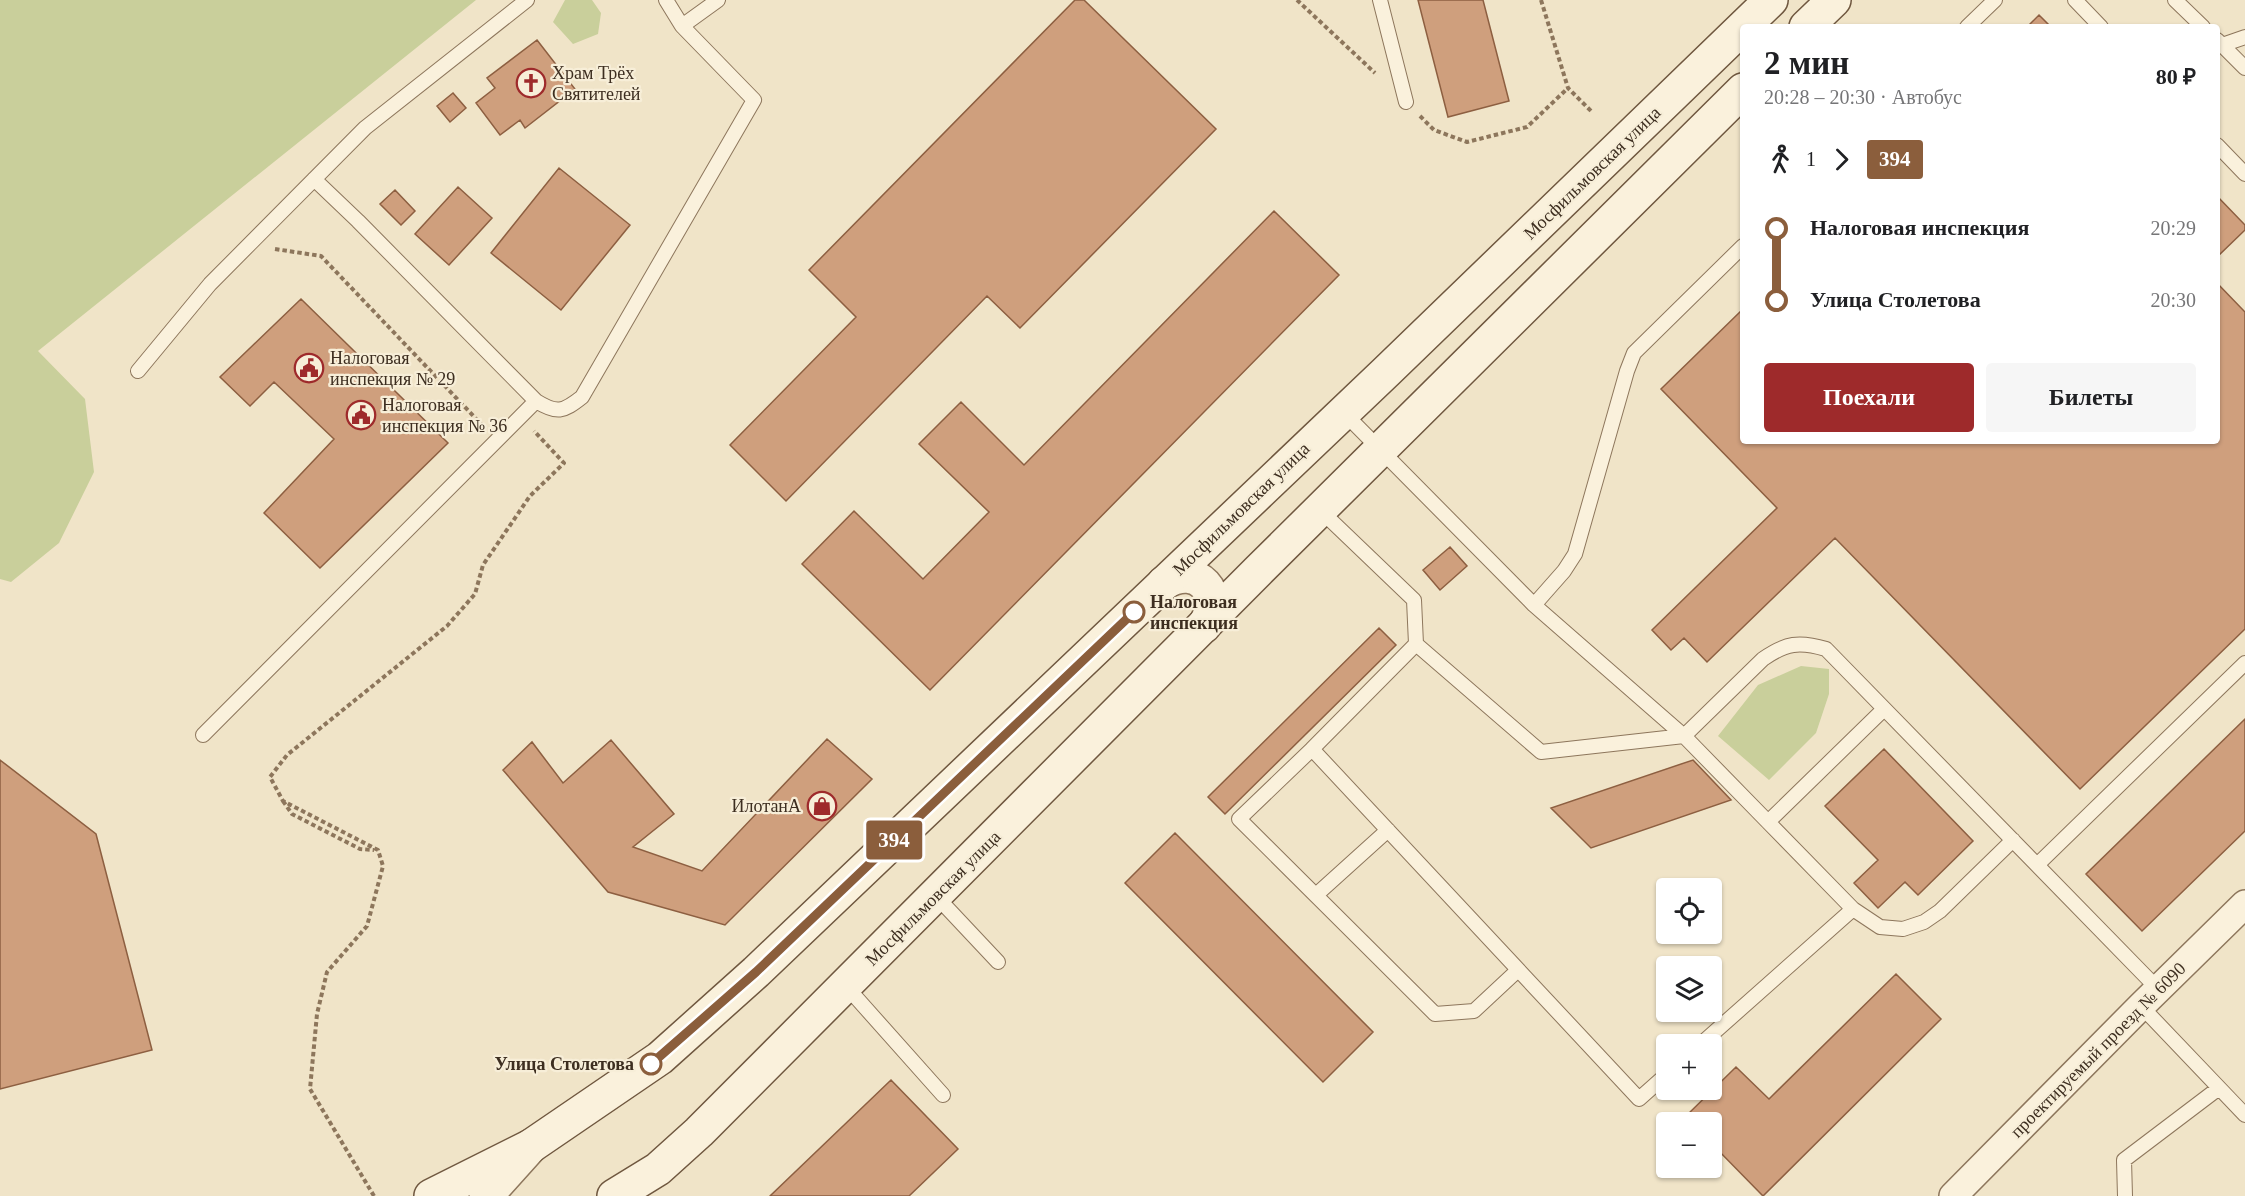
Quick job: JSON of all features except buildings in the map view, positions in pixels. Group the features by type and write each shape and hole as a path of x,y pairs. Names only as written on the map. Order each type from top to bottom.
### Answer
{"main road":[{"name":"Мосфильмовская улица","path":"1746,24 1771,0"},
{"path":"1809,24 1834,0"},
{"name":"Мосфильмовская улица","path":"486,1196 531,1146 669,1050 756,972 1164,584 1740,30"},
{"name":"Мосфильмовская улица","path":"631,1196 699,1132 1380,449 1740,93"},
{"path":"1164,584 1173,577 1185,575 1205,584 1211,594 1213,605 1211,616 1204,626"},
{"path":"431,1196 531,1146"},
{"path":"614,1196 658,1169"}],"street":[{"name":"проектируемый проезд № 6090","path":"1953,1196 2245,904"}],"lane":[{"path":"138,371 210,284 365,128 527,0"},
{"path":"314,179 536,401 551,411 567,409 582,397 754,100 682,26 666,0"},
{"path":"682,26 718,0"},
{"path":"1380,0 1406,102"},
{"path":"1970,24 1995,0"},
{"path":"2075,0 2098,24"},
{"path":"2175,0 2200,24"},
{"path":"2220,43 2245,37"},
{"path":"2220,43 2245,68"},
{"path":"2220,148 2245,174"},
{"path":"1534,605 1564,572 1575,554 1634,353 1740,249"},
{"path":"203,735 536,401"},
{"path":"1343,412 1534,605 1684,736 1853,909 1880,927 1903,929 1924,922 1940,910 2013,840"},
{"path":"1320,510 1414,600 1416,644 1541,752 1684,736 1763,659 1777,649 1793,644 1808,644 1826,649 2037,865 2150,997 2218,1088 2245,1115"},
{"path":"1416,644 1239,819 1435,1014 1474,1011 1518,970"},
{"path":"2037,865 2245,663"},
{"path":"1768,822 1884,709"},
{"path":"1312,749 1639,1099 1656,1084"},
{"path":"1316,895 1388,830"},
{"path":"935,895 998,962"},
{"path":"1712,1034 1853,909"},
{"path":"845,985 943,1095"},
{"path":"2125,1196 2124,1160 2218,1088"}],"path":[{"path":"1541,0 1568,88 1593,113"},
{"path":"250,244 321,256 497,441"},
{"path":"378,850 360,849 292,814 270,777 287,755 447,626 475,594 483,565 530,496 564,463 519,418"},
{"path":"283,801 378,850 383,866 367,926 327,972 317,1014 309,1089 374,1196"}],"green space":[{"path":"0,0 476,0 38,351 85,399 94,472 59,543 11,582 0,579"},
{"path":"565,0 592,0 601,13 598,34 573,44 553,22"},
{"path":"1801,666 1829,669 1829,694 1816,733 1769,780 1718,736 1758,685"}],"bus line":[{"name":"394","path":"651,1064 756,972 1134,612"}],"place":[{"name":"Храм Трёх Святителей","path":"531,83"},
{"name":"Налоговая инспекция № 29","path":"309,368"},
{"name":"Налоговая инспекция № 36","path":"361,415"},
{"name":"Налоговая инспекция","path":"1134,612"},
{"name":"ИлотанА","path":"822,806"},
{"name":"Улица Столетова","path":"651,1064"}]}
